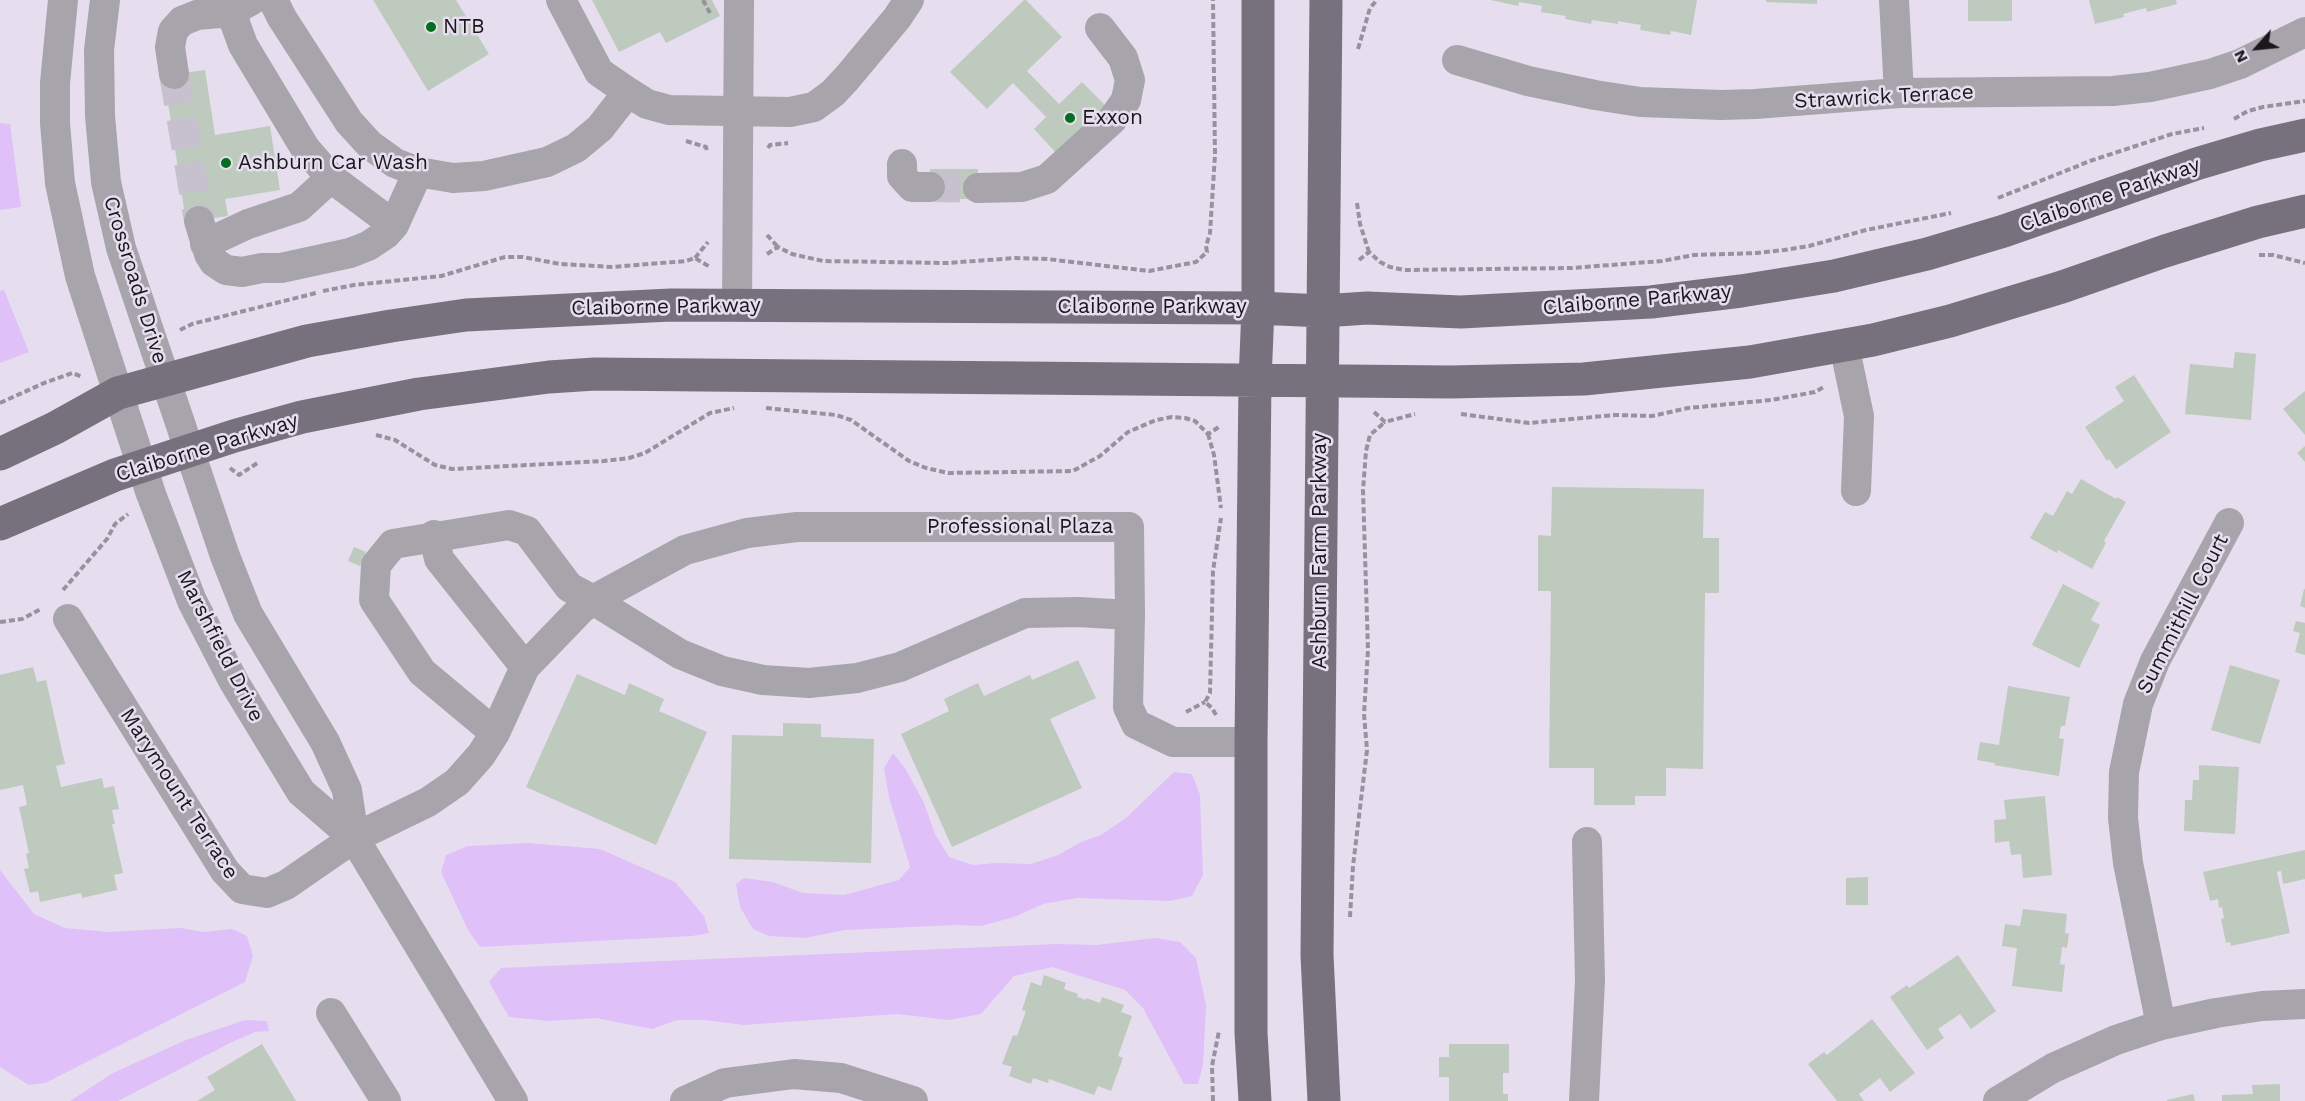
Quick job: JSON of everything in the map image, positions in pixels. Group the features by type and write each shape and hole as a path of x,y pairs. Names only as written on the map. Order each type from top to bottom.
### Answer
{"main road":[{"path":"1255,1101 1251,1033 1251,742 1255,381 1258,308 1258,0"},
{"name":"Ashburn Farm Parkway","path":"1324,1101 1317,955 1326,0"},
{"name":"Claiborne Parkway","path":"0,454 55,428 118,393 307,342 466,315 671,305 1258,308 1323,311 1367,308 1461,312 1652,302 1741,291 1834,276 1928,254 1982,238 2196,164 2260,145 2305,135"},
{"name":"Claiborne Parkway","path":"0,524 49,501 147,480 193,463 234,436 302,417 419,393 549,377 595,374 1450,382 1584,379 1750,362 1844,345 1950,321 2062,287 2258,222 2305,211"}],"street":[{"path":"63,0 55,83 55,123 60,183 80,276 118,393"},
{"name":"Crossroads Drive","path":"105,0 99,50 100,116 106,182 121,248 166,379"},
{"path":"273,0 282,18 349,122 370,145 396,163 418,172 453,178 484,176 547,162 576,148 600,128 628,92"},
{"path":"561,0 599,72 647,104 669,110 790,112 814,107 833,93 897,18 909,0"},
{"path":"737,306 739,0"},
{"path":"1894,0 1899,93"},
{"path":"174,74 170,47 173,31 182,21 197,15 242,6 243,45 299,139 331,178 394,225"},
{"path":"978,188 1022,187 1047,179 1112,120 1126,100 1130,80 1123,58 1100,28"},
{"name":"Strawrick Terrace","path":"1457,60 1528,81 1640,102 1755,104 1899,93 2113,91 2150,87 2210,74 2240,64 2305,32"},
{"path":"902,164 902,176 912,187 930,187"},
{"path":"331,178 299,207 248,224 202,232 214,262 225,270 242,272 262,268 281,268 350,253 368,246 386,234 394,225 418,172"},
{"path":"1844,345 1859,416 1856,490"},
{"name":"Marshfield Drive","path":"166,379 225,556 248,614 325,742 347,790 354,838"},
{"name":"Marshfield Drive","path":"118,393 147,480 192,601 234,682 301,792 354,838 513,1101"},
{"name":"Summithill Court","path":"2161,1025 2128,863 2123,818 2124,772 2138,704 2155,660 2229,523"},
{"path":"495,734 422,672 374,600 376,565 393,543 509,525 527,531 569,587 680,654 722,670 753,678 809,683 857,678 900,667 1025,613 1078,612 1130,615 1128,707 1136,724 1173,742 1251,742"},
{"name":"Professional Plaza","path":"354,838 428,802 457,782 481,755 495,734 525,668 581,609 685,549 747,532 797,527 1129,527 1130,615"},
{"path":"434,535 439,559 525,668"},
{"name":"Marymount Terrace","path":"57,607 225,871 242,889 267,892 286,885 354,838"},
{"path":"1584,1101 1590,981 1587,842"},
{"path":"1998,1101 2053,1068 2116,1040 2161,1025 2262,1006 2305,1004"},
{"path":"331,1013 386,1101"},
{"path":"685,1101 725,1083 794,1074 841,1078 913,1101"}],"path":[{"path":"695,258 705,266 714,268 767,254 778,247 792,254 823,261 947,263 1016,258 1047,259 1149,271 1196,262 1207,252 1214,178 1213,0"},
{"path":"1357,57 1370,8 1377,0"},
{"path":"2226,122 2248,111 2305,101"},
{"path":"1993,200 2090,161 2172,134 2208,127"},
{"path":"679,140 706,147 708,158"},
{"path":"1356,194 1360,224 1369,252 1380,262 1404,270 1572,268 1662,261 1694,255 1757,253 1809,246 1866,230 1952,213"},
{"path":"153,344 175,336 183,327 258,306 354,285 441,276 505,257 522,257 560,264 613,267 686,261 695,258 707,244 708,235"},
{"path":"1359,260 1369,252"},
{"path":"0,403 72,373 96,380 107,360"},
{"path":"370,434 395,440 435,465 452,469 604,461 645,453 710,413 744,407"},
{"path":"755,408 817,412 851,420 909,461 948,473 1073,471 1100,456 1128,432 1156,420 1172,417 1185,418 1195,422 1208,434 1219,427"},
{"path":"1350,920 1353,866 1367,750 1364,714 1368,650 1364,490 1366,452 1370,435 1385,422"},
{"path":"193,463 222,466 239,474 266,459"},
{"path":"0,622 22,619 57,607 147,480"}],"shaded area":[{"path":"0,123 10,124 21,207 0,210"},
{"path":"4,290 29,352 0,363 0,291"},
{"path":"893,753 905,768 924,803 935,834 949,857 973,865 1031,864 1058,855 1081,842 1101,835 1126,818 1174,772 1192,774 1200,795 1203,875 1192,896 1170,901 1077,898 1043,904 1014,917 981,926 845,930 805,938 769,936 753,929 740,907 736,884 744,878 773,882 803,893 844,895 899,880 910,867 889,797 884,768"},
{"path":"528,843 600,849 675,882 704,916 709,933 692,936 480,947 468,930 441,872 446,855 468,846"},
{"path":"0,870 34,914 65,928 109,932 180,928 204,932 232,929 247,936 253,956 245,982 45,1083 29,1085 0,1067"},
{"path":"1155,938 1180,942 1196,958 1206,1005 1203,1065 1198,1084 1184,1084 1143,1008 1125,990 1052,967 1014,976 981,1014 949,1020 897,1014 744,1025 704,1020 677,1020 652,1029 596,1018 548,1021 509,1017 489,982 501,968 1057,944 1097,945"},
{"path":"245,1020 267,1021 269,1031 255,1032 230,1043 118,1101 70,1101 113,1073 186,1040"}],"building":[{"name":"NTB","path":"373,0 456,0 489,54 428,91"},
{"path":"592,0 712,0 720,16 666,43 660,32 619,52"},
{"path":"1024,0 1062,37 1027,71 1059,104 1082,82 1107,107 1058,155 1034,129 1046,117 1013,83 987,109 950,72"},
{"path":"1491,0 1697,0 1691,35 1671,31 1670,35 1640,30 1641,25 1618,21 1618,24 1592,20 1591,24 1565,19 1566,16 1541,12 1542,6 1519,2 1518,6"},
{"path":"1766,0 1817,0 1817,4 1766,2"},
{"path":"1968,0 2012,0 2012,21 1968,21"},
{"path":"2089,0 2176,0 2177,4 2147,12 2146,8 2123,14 2124,17 2095,24"},
{"name":"Ashburn Car Wash","path":"205,70 215,135 270,126 280,190 225,199 228,216 186,222 164,76"},
{"path":"930,169 978,169 978,199 931,199"},
{"path":"2235,352 2256,354 2251,420 2185,414 2190,364 2233,368"},
{"path":"2134,375 2171,432 2116,469 2109,459 2107,461 2085,427 2124,401 2115,387"},
{"path":"2305,391 2305,435 2283,409"},
{"path":"2305,446 2305,462 2297,453"},
{"path":"2081,479 2116,499 2117,497 2126,502 2104,541 2106,543 2092,569 2030,538 2045,512 2053,516 2067,491 2072,494"},
{"path":"1552,487 1704,489 1703,538 1719,538 1719,593 1705,593 1703,769 1666,768 1666,796 1635,796 1635,805 1594,805 1594,768 1549,768 1551,591 1538,591 1538,535 1551,536"},
{"path":"354,547 366,552 360,566 348,561"},
{"path":"2063,584 2100,603 2091,620 2100,625 2079,668 2032,645"},
{"path":"2305,589 2305,608 2300,606"},
{"path":"2296,621 2305,623 2305,655 2295,652 2300,633 2293,631"},
{"path":"1078,660 1096,698 1050,719 1082,788 952,847 901,734 949,711 944,699 978,683 984,696 1030,675 1032,680"},
{"path":"2230,665 2280,680 2260,744 2211,730"},
{"path":"33,667 37,682 46,680 65,764 56,766 61,787 102,778 104,788 114,786 119,809 112,810 115,824 112,824 123,873 114,875 117,890 82,898 81,893 40,902 38,891 30,893 24,869 29,868 26,854 29,853 19,807 27,805 23,785 0,790 0,675"},
{"path":"577,674 625,695 629,683 664,699 659,711 707,732 656,845 526,787"},
{"path":"2008,686 2070,697 2065,726 2061,726 2059,738 2064,739 2059,776 1977,760 1980,742 1999,745"},
{"path":"783,723 821,724 821,737 874,739 871,863 729,859 732,735 783,736"},
{"path":"2199,765 2239,767 2235,834 2184,831 2185,800 2192,800 2193,780 2199,780"},
{"path":"2045,796 2052,875 2023,878 2021,854 2011,855 2009,841 1995,843 1994,820 2006,819 2004,800"},
{"path":"2305,850 2305,879 2283,884 2281,871 2277,872 2290,933 2231,946 2230,942 2226,943 2221,919 2224,918 2222,907 2219,908 2218,899 2210,901 2203,872"},
{"path":"1868,877 1868,905 1846,905 1846,878"},
{"path":"2023,909 2067,914 2065,933 2069,934 2067,948 2062,947 2060,964 2065,965 2062,992 2012,986 2017,948 2002,946 2005,924 2020,926"},
{"path":"1958,955 1996,1011 1971,1029 1960,1014 1938,1029 1944,1038 1927,1050 1890,997 1907,985 1909,988"},
{"path":"1044,975 1066,983 1064,989 1078,994 1077,997 1100,1003 1102,997 1124,1005 1121,1012 1132,1016 1118,1056 1123,1058 1111,1091 1098,1086 1094,1095 1049,1079 1048,1083 1033,1078 1031,1084 1009,1076 1012,1067 1002,1064 1013,1035 1017,1036 1026,1011 1022,1010 1031,982 1041,986"},
{"path":"1872,1019 1915,1073 1890,1092 1880,1078 1859,1094 1864,1101 1837,1101 1808,1064 1824,1052 1827,1055"},
{"path":"262,1044 296,1101 197,1101 215,1090 207,1077"},
{"path":"1449,1044 1509,1044 1509,1073 1503,1073 1503,1094 1508,1094 1508,1101 1449,1101 1449,1077 1439,1077 1439,1057 1449,1057"},
{"path":"2280,1084 2280,1101 2222,1101 2222,1095 2253,1094 2252,1085"},
{"path":"2193,1094 2195,1101 2167,1101 2167,1100"}],"tunnel":[{"path":"174,74 199,221"},
{"path":"930,187 978,188"}],"place":[{"name":"NTB","path":"431,27"},
{"name":"Exxon","path":"1070,118"},
{"name":"Ashburn Car Wash","path":"226,163"}]}
